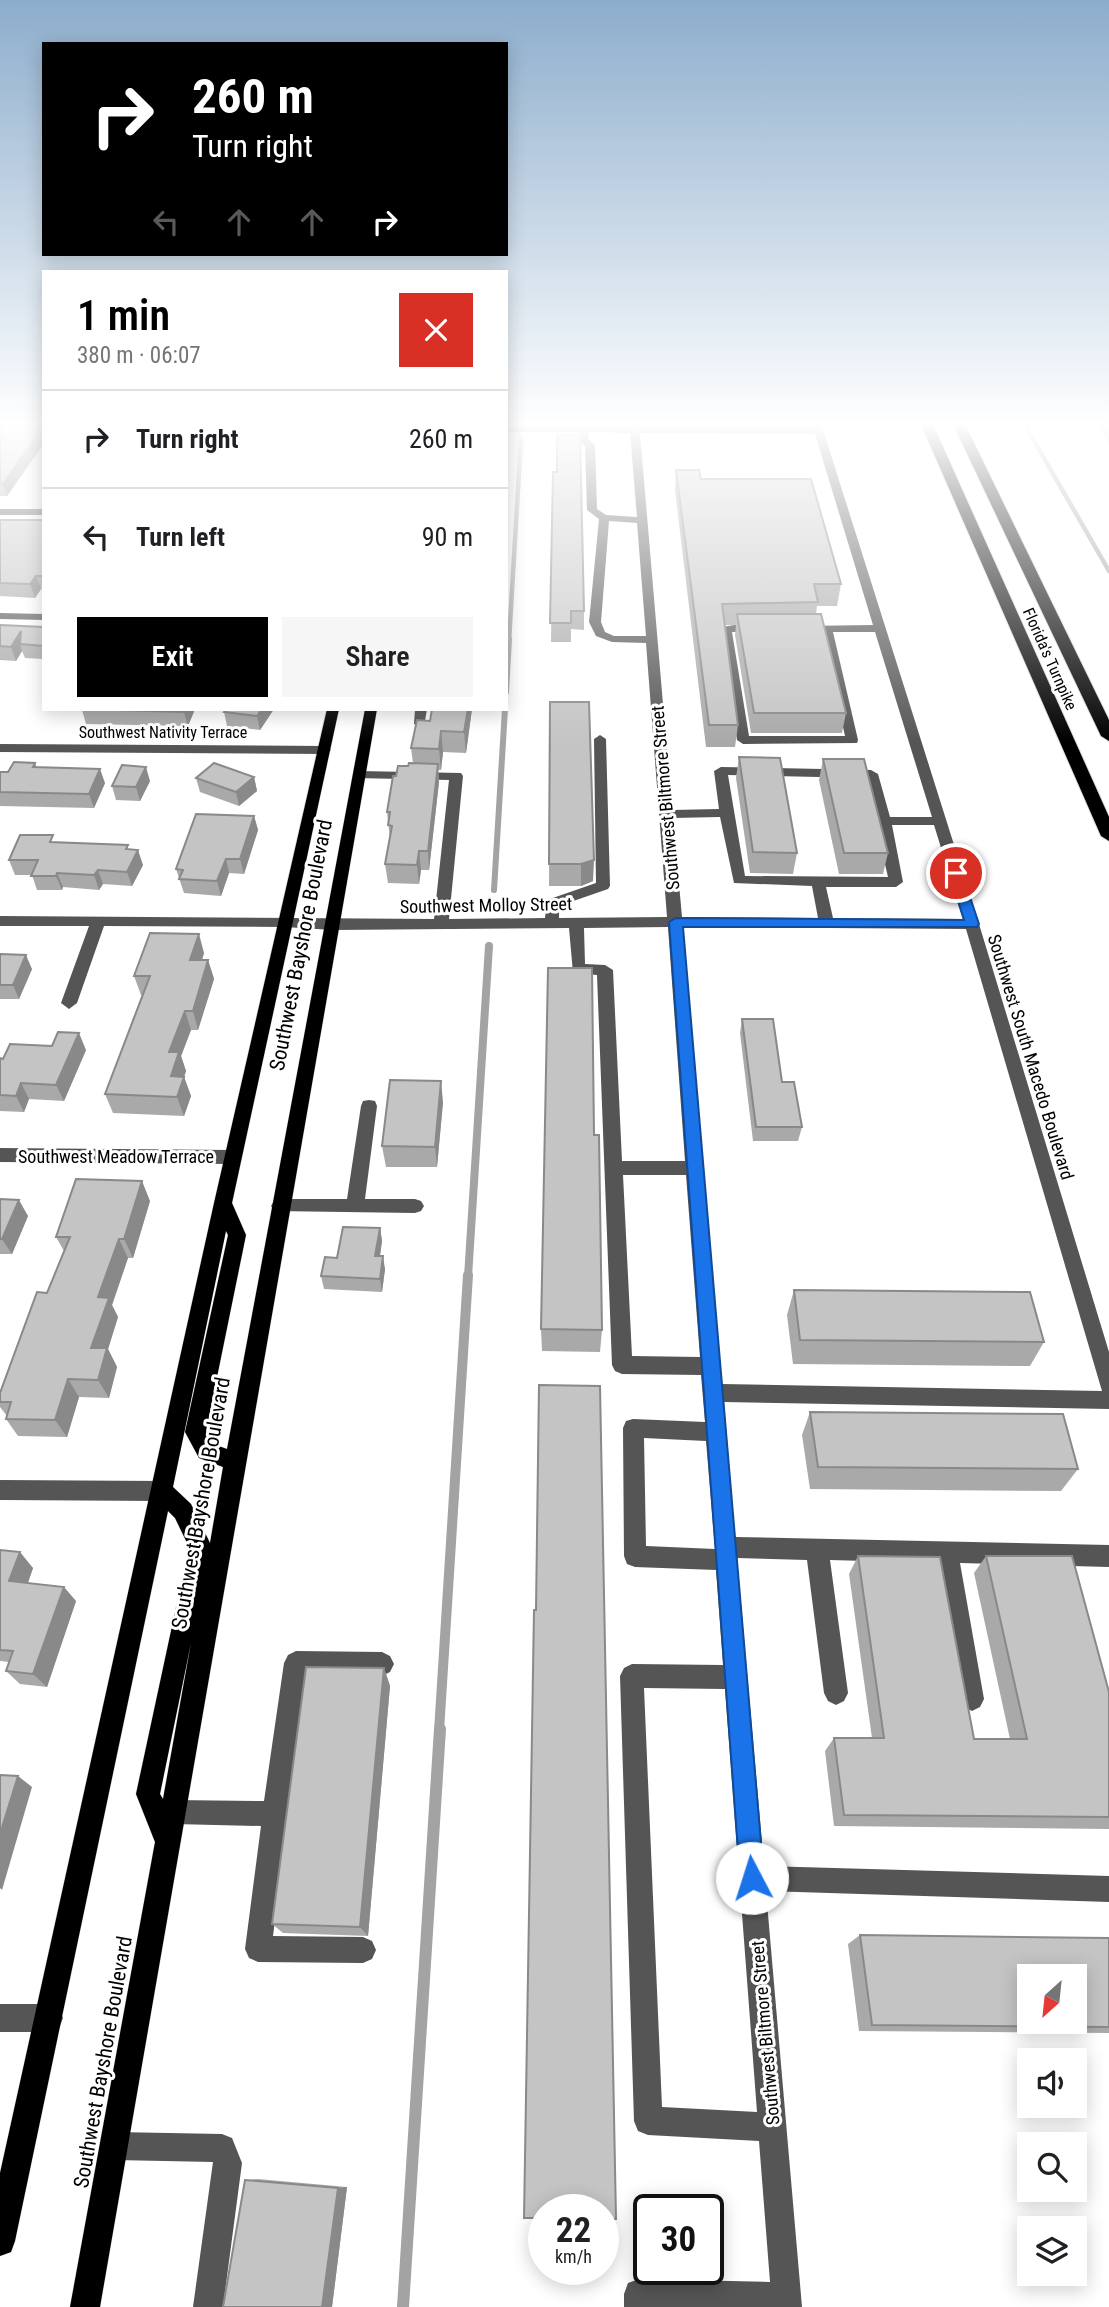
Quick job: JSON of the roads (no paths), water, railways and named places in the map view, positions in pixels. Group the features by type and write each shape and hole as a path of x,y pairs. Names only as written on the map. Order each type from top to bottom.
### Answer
{"highway":[{"name":"Florida's Turnpike","path":"973,528 1109,836"},
{"name":"Florida's Turnpike","path":"1009,528 1109,736"}],"main road":[{"name":"Southwest Bayshore Boulevard","path":"0,2241 233,1157 333,711"},
{"name":"Southwest Bayshore Boulevard","path":"85,2307 370,715"},
{"path":"223,1203 237,1235 195,1433 206,1451 235,1461"},
{"path":"161,1491 183,1511 200,1546 148,1794 169,1844"}],"street":[{"path":"603,528 595,622 600,634 612,639 652,640"},
{"name":"Southwest Biltmore Street","path":"643,528 787,2302"},
{"name":"Southwest South Macedo Boulevard","path":"848,528 972,924 1109,1385"},
{"path":"0,617 42,617"},
{"path":"827,629 852,740 743,740 726,629 879,628"},
{"path":"420,724 421,711"},
{"path":"552,923 552,903 603,886 600,739"},
{"name":"Southwest Nativity Terrace","path":"0,748 325,750"},
{"path":"721,771 871,774 884,821 896,883 739,880 721,771"},
{"path":"359,775 456,776 441,924"},
{"path":"667,814 726,813"},
{"path":"884,821 940,821"},
{"path":"818,882 827,923"},
{"name":"Southwest Molloy Street","path":"0,921 285,922 333,925 676,922 972,924"},
{"path":"69,1003 98,922"},
{"path":"576,923 578,969 605,970 622,1365 710,1366"},
{"path":"355,1205 369,1106"},
{"name":"Southwest Meadow Terrace","path":"0,1155 233,1157"},
{"path":"613,1168 695,1168"},
{"path":"280,1206 415,1206"},
{"path":"713,1394 1109,1400"},
{"path":"715,1432 633,1428 635,1556 817,1549 1109,1556"},
{"path":"0,1490 161,1491"},
{"path":"817,1549 836,1693"},
{"path":"947,1552 972,1699"},
{"path":"1072,1555 1079,1582"},
{"path":"363,1950 258,1949 296,1663 382,1664"},
{"path":"735,1677 632,1676 648,2121 774,2127"},
{"path":"174,1812 275,1814"},
{"path":"752,1878 1109,1889"},
{"path":"0,2018 49,2018"},
{"path":"115,2146 222,2148 228,2163 208,2307"},
{"path":"639,2307 639,2294 787,2302"}],"waterway":[{"path":"509,641 516,528"},
{"path":"1084,528 1109,571"},
{"path":"508,657 509,639"},
{"path":"494,890 505,711"},
{"path":"468,1277 489,946"},
{"path":"439,1731 468,1275"},
{"path":"403,2307 440,1729"}]}
